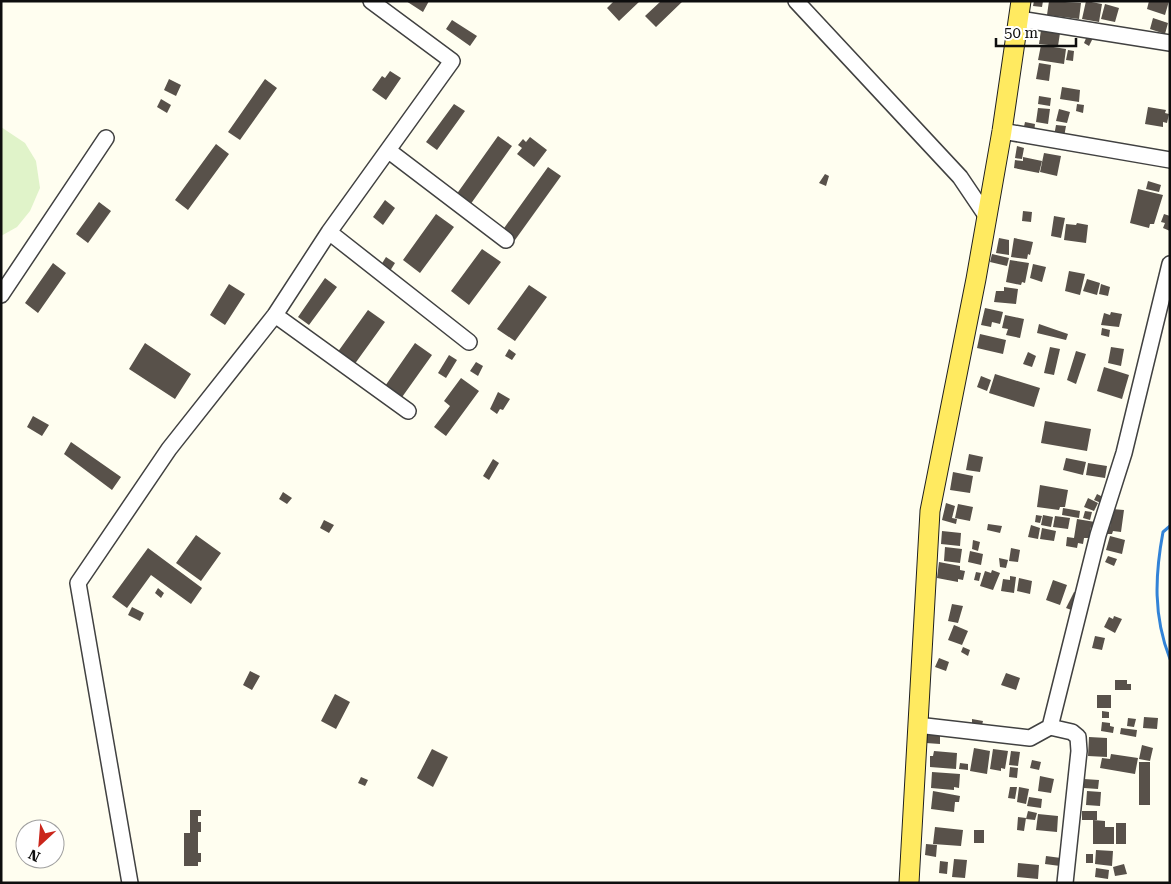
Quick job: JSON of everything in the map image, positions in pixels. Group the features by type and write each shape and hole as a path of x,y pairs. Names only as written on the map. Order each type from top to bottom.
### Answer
{"main road":[{"path":"909,883 930,511 987,217 1020,10"}],"street":[{"path":"130,883 78,583 169,449 275,315 329,232 452,61 371,1"},
{"path":"796,1 960,176 987,217"},
{"path":"1020,10 1170,43"},
{"path":"1002,131 1170,160"},
{"path":"1,295 106,138"},
{"path":"389,151 506,240"},
{"path":"329,232 469,342"},
{"path":"1050,727 1098,534 1124,453 1170,264"},
{"path":"275,315 408,411"},
{"path":"917,725 1030,738 1050,727 1072,732 1078,737 1066,883"}],"green space":[{"path":"1,127 25,143 36,161 40,188 30,211 17,227 1,236"}],"building":[{"path":"406,1 429,1 423,12"},
{"path":"614,1 640,1 619,21 607,8"},
{"path":"661,1 683,1 656,27 645,16"},
{"path":"1034,1 1043,1 1042,7 1033,6"},
{"path":"1049,1 1081,3 1079,19 1047,15"},
{"path":"1086,1 1102,4 1099,22 1082,19"},
{"path":"1149,1 1169,1 1165,15 1147,9"},
{"path":"1105,4 1119,8 1115,22 1101,19"},
{"path":"1153,18 1168,23 1165,34 1150,29"},
{"path":"452,20 477,36 470,46 446,29"},
{"path":"1041,30 1060,33 1058,46 1039,44"},
{"path":"1087,36 1093,38 1089,46 1084,43"},
{"path":"1041,45 1066,49 1064,64 1038,60"},
{"path":"1068,50 1074,51 1073,61 1066,60"},
{"path":"1039,63 1051,65 1049,81 1036,79"},
{"path":"390,71 401,78 386,100 372,90 382,76 385,78"},
{"path":"169,79 181,85 176,96 164,90"},
{"path":"265,79 277,88 240,140 228,132"},
{"path":"1062,87 1080,90 1079,102 1060,99"},
{"path":"1039,96 1051,98 1050,106 1038,104"},
{"path":"161,99 171,105 167,113 157,107"},
{"path":"454,104 465,111 437,150 426,142"},
{"path":"1077,104 1084,105 1083,113 1076,111"},
{"path":"1148,107 1166,110 1165,113 1169,114 1167,123 1163,122 1163,127 1145,124"},
{"path":"1038,108 1050,109 1048,124 1036,122"},
{"path":"1059,109 1070,112 1067,123 1056,121"},
{"path":"1025,122 1035,124 1034,133 1023,131"},
{"path":"1056,125 1066,126 1064,137 1054,136"},
{"path":"498,136 512,146 470,205 456,195"},
{"path":"530,137 547,150 534,167 517,154 522,148 518,145 523,139 526,142"},
{"path":"216,144 229,154 188,210 175,200"},
{"path":"1017,146 1024,148 1022,159 1015,158"},
{"path":"1044,153 1061,156 1057,176 1040,172"},
{"path":"1023,157 1042,161 1039,173 1014,168 1015,160 1023,161"},
{"path":"548,167 561,176 515,240 502,231"},
{"path":"825,174 829,176 826,186 819,183"},
{"path":"1148,181 1161,185 1159,192 1146,189"},
{"path":"1138,189 1163,195 1154,224 1150,224 1149,228 1130,223"},
{"path":"385,200 395,208 383,225 373,217"},
{"path":"99,202 111,211 88,243 76,234"},
{"path":"1023,211 1032,212 1031,222 1022,221"},
{"path":"436,214 454,227 420,273 403,260"},
{"path":"1164,214 1170,216 1170,231 1163,228 1165,223 1161,222"},
{"path":"1054,216 1065,218 1061,238 1051,236"},
{"path":"1077,223 1088,225 1086,243 1064,240 1066,224 1076,225"},
{"path":"999,238 1009,240 1009,255 996,253"},
{"path":"1014,238 1033,242 1027,259 1011,257"},
{"path":"482,249 501,262 469,305 451,291"},
{"path":"992,254 1009,258 1007,266 990,262"},
{"path":"386,257 395,263 390,271 381,265"},
{"path":"1010,260 1029,263 1025,283 1022,282 1021,285 1006,282"},
{"path":"53,263 66,273 38,313 25,303"},
{"path":"1033,264 1046,267 1042,282 1030,278"},
{"path":"1069,271 1085,274 1080,295 1065,291"},
{"path":"325,278 337,287 309,325 298,317"},
{"path":"1087,279 1100,283 1097,295 1083,291"},
{"path":"229,284 245,294 225,325 210,315"},
{"path":"1101,284 1110,287 1108,296 1099,294"},
{"path":"529,285 547,297 515,341 497,329"},
{"path":"1004,287 1018,289 1016,304 994,302 996,291 1004,291"},
{"path":"985,308 1003,312 1000,324 992,322 991,327 981,325"},
{"path":"368,310 385,322 354,365 337,353"},
{"path":"1111,312 1122,314 1119,327 1101,325 1104,313 1110,315"},
{"path":"1005,315 1024,319 1020,338 1006,335 1008,329 1002,328"},
{"path":"1039,324 1068,334 1066,340 1037,333"},
{"path":"1102,328 1110,330 1109,337 1101,335"},
{"path":"980,334 1006,340 1003,354 977,348"},
{"path":"145,343 191,374 175,399 129,369"},
{"path":"415,343 432,355 400,400 383,389"},
{"path":"1050,347 1060,349 1054,375 1044,373"},
{"path":"1111,347 1124,349 1121,366 1108,363"},
{"path":"509,349 516,354 512,360 505,356"},
{"path":"1076,351 1086,354 1076,384 1067,380"},
{"path":"1028,352 1036,356 1032,367 1023,364"},
{"path":"449,355 457,360 446,378 438,373"},
{"path":"476,362 483,366 478,376 470,371"},
{"path":"1104,367 1129,375 1122,399 1097,391"},
{"path":"995,374 1040,388 1034,407 989,393"},
{"path":"981,376 991,380 987,391 977,387"},
{"path":"461,378 479,391 446,436 434,427 450,406 444,401"},
{"path":"498,392 510,399 503,410 500,409 497,414 490,409"},
{"path":"33,416 49,425 42,436 27,427"},
{"path":"1045,421 1091,429 1087,451 1041,443"},
{"path":"71,442 121,477 112,490 64,454"},
{"path":"969,454 983,457 980,472 966,470"},
{"path":"1066,458 1086,462 1083,475 1063,470"},
{"path":"493,459 499,463 489,480 483,476"},
{"path":"1088,463 1107,466 1105,478 1086,475"},
{"path":"953,472 973,476 970,493 950,490"},
{"path":"1040,485 1068,490 1065,507 1060,507 1059,510 1037,507"},
{"path":"283,492 292,498 287,504 279,499"},
{"path":"1097,494 1103,497 1101,503 1094,500"},
{"path":"1088,498 1098,503 1094,511 1084,507"},
{"path":"946,503 955,506 952,518 957,519 956,524 942,520"},
{"path":"958,504 973,507 970,521 955,518"},
{"path":"1063,508 1080,511 1079,518 1062,515"},
{"path":"1112,509 1124,510 1121,532 1113,531 1112,534 1106,534 1107,527 1110,527"},
{"path":"1085,511 1092,512 1090,520 1083,518"},
{"path":"1036,515 1042,516 1040,523 1035,522"},
{"path":"1043,515 1053,517 1051,527 1041,525"},
{"path":"1055,516 1070,518 1068,529 1053,527"},
{"path":"1077,519 1095,522 1094,527 1091,527 1089,538 1084,538 1083,544 1078,543 1077,548 1066,546 1067,537 1074,538"},
{"path":"324,520 334,525 329,533 320,528"},
{"path":"988,524 1002,526 1000,533 987,530"},
{"path":"1031,525 1040,528 1038,539 1028,537"},
{"path":"1042,528 1056,531 1054,541 1040,539"},
{"path":"942,531 961,533 960,546 941,544"},
{"path":"196,535 221,553 201,581 176,563"},
{"path":"1110,536 1125,540 1122,554 1106,550"},
{"path":"973,540 980,542 978,551 972,549"},
{"path":"945,547 962,549 960,563 944,561"},
{"path":"148,548 202,588 191,604 151,575 127,608 112,597"},
{"path":"1011,548 1020,550 1018,562 1009,561"},
{"path":"970,551 983,554 981,565 968,562"},
{"path":"1108,556 1117,559 1114,566 1105,562"},
{"path":"999,558 1008,560 1006,568 1000,567"},
{"path":"939,562 960,566 960,570 965,571 963,580 958,579 958,582 937,578"},
{"path":"992,570 1000,573 993,590 980,586 985,571 991,573"},
{"path":"976,572 981,573 979,581 974,580"},
{"path":"1010,576 1016,577 1014,593 1001,591 1003,579 1010,580"},
{"path":"1019,578 1032,581 1030,594 1017,591"},
{"path":"1053,580 1067,585 1060,605 1046,600"},
{"path":"158,588 164,593 161,598 155,593"},
{"path":"1074,592 1081,595 1074,611 1066,608"},
{"path":"952,604 963,606 958,623 948,621"},
{"path":"132,607 144,613 140,621 128,615"},
{"path":"1114,616 1122,619 1115,633 1104,627 1109,617 1113,619"},
{"path":"954,625 968,631 962,645 948,640"},
{"path":"1095,636 1105,638 1102,650 1092,648"},
{"path":"963,647 970,650 968,656 961,652"},
{"path":"939,658 949,662 946,671 935,667"},
{"path":"250,671 260,676 252,690 243,685"},
{"path":"1006,673 1020,678 1016,690 1001,685"},
{"path":"1115,680 1127,680 1127,684 1131,684 1131,690 1115,690"},
{"path":"335,694 350,702 336,729 321,721"},
{"path":"1097,695 1111,695 1111,708 1097,708"},
{"path":"1102,711 1109,712 1109,718 1102,718"},
{"path":"1144,717 1158,718 1157,729 1143,728"},
{"path":"1128,718 1136,719 1134,727 1127,726"},
{"path":"972,719 983,721 981,729 972,724"},
{"path":"1102,722 1110,723 1110,726 1114,727 1113,733 1101,731"},
{"path":"1121,728 1137,730 1136,737 1120,734"},
{"path":"927,730 940,731 940,744 926,743"},
{"path":"1089,737 1107,738 1107,757 1088,756"},
{"path":"1142,745 1153,748 1150,761 1139,759"},
{"path":"974,748 990,751 987,774 970,771"},
{"path":"432,749 448,757 433,787 417,778"},
{"path":"993,749 1008,751 1005,769 1001,768 1001,771 990,769"},
{"path":"934,751 957,753 956,769 930,767 930,756 933,756"},
{"path":"1011,751 1020,752 1018,766 1009,765"},
{"path":"1111,754 1138,758 1135,774 1100,768 1102,758 1110,759"},
{"path":"1032,760 1041,762 1039,770 1030,768"},
{"path":"1139,762 1150,762 1150,805 1139,805"},
{"path":"960,763 968,764 968,770 959,769"},
{"path":"1010,767 1018,768 1017,778 1009,777"},
{"path":"932,772 960,774 959,788 954,787 954,790 931,788"},
{"path":"1040,776 1054,779 1051,793 1038,791"},
{"path":"361,777 368,780 365,786 358,783"},
{"path":"1084,779 1099,780 1098,789 1084,788"},
{"path":"1010,787 1017,787 1015,799 1008,798"},
{"path":"1019,787 1029,789 1026,804 1017,802"},
{"path":"933,791 960,796 959,802 955,802 954,812 931,809"},
{"path":"1087,791 1101,792 1100,806 1086,805"},
{"path":"1029,797 1042,799 1041,808 1027,806"},
{"path":"190,810 201,810 201,816 198,816 198,822 201,822 201,832 198,832 198,853 201,853 201,862 198,862 198,866 184,866 184,833 190,833"},
{"path":"1028,811 1037,813 1035,820 1026,819"},
{"path":"1082,811 1097,811 1097,820 1082,820"},
{"path":"1038,814 1058,816 1057,832 1036,830"},
{"path":"1018,817 1026,818 1024,831 1017,830"},
{"path":"1093,820 1105,821 1105,827 1114,827 1114,844 1093,844"},
{"path":"1116,823 1126,823 1126,844 1116,844"},
{"path":"935,827 963,830 961,846 933,844"},
{"path":"974,830 984,830 984,843 974,843"},
{"path":"926,844 937,845 936,857 925,855"},
{"path":"1096,850 1113,851 1112,866 1095,864"},
{"path":"1086,854 1093,854 1093,863 1086,863"},
{"path":"1046,856 1061,858 1060,866 1045,864"},
{"path":"954,859 967,860 965,878 952,877"},
{"path":"940,861 948,862 947,874 939,873"},
{"path":"1018,863 1039,865 1038,879 1017,877"},
{"path":"1124,864 1127,874 1115,876 1113,867"},
{"path":"1096,868 1109,870 1108,879 1095,877"}],"waterway":[{"path":"1170,526 1163,532 1157,580 1158,611 1164,643 1170,659"}]}
